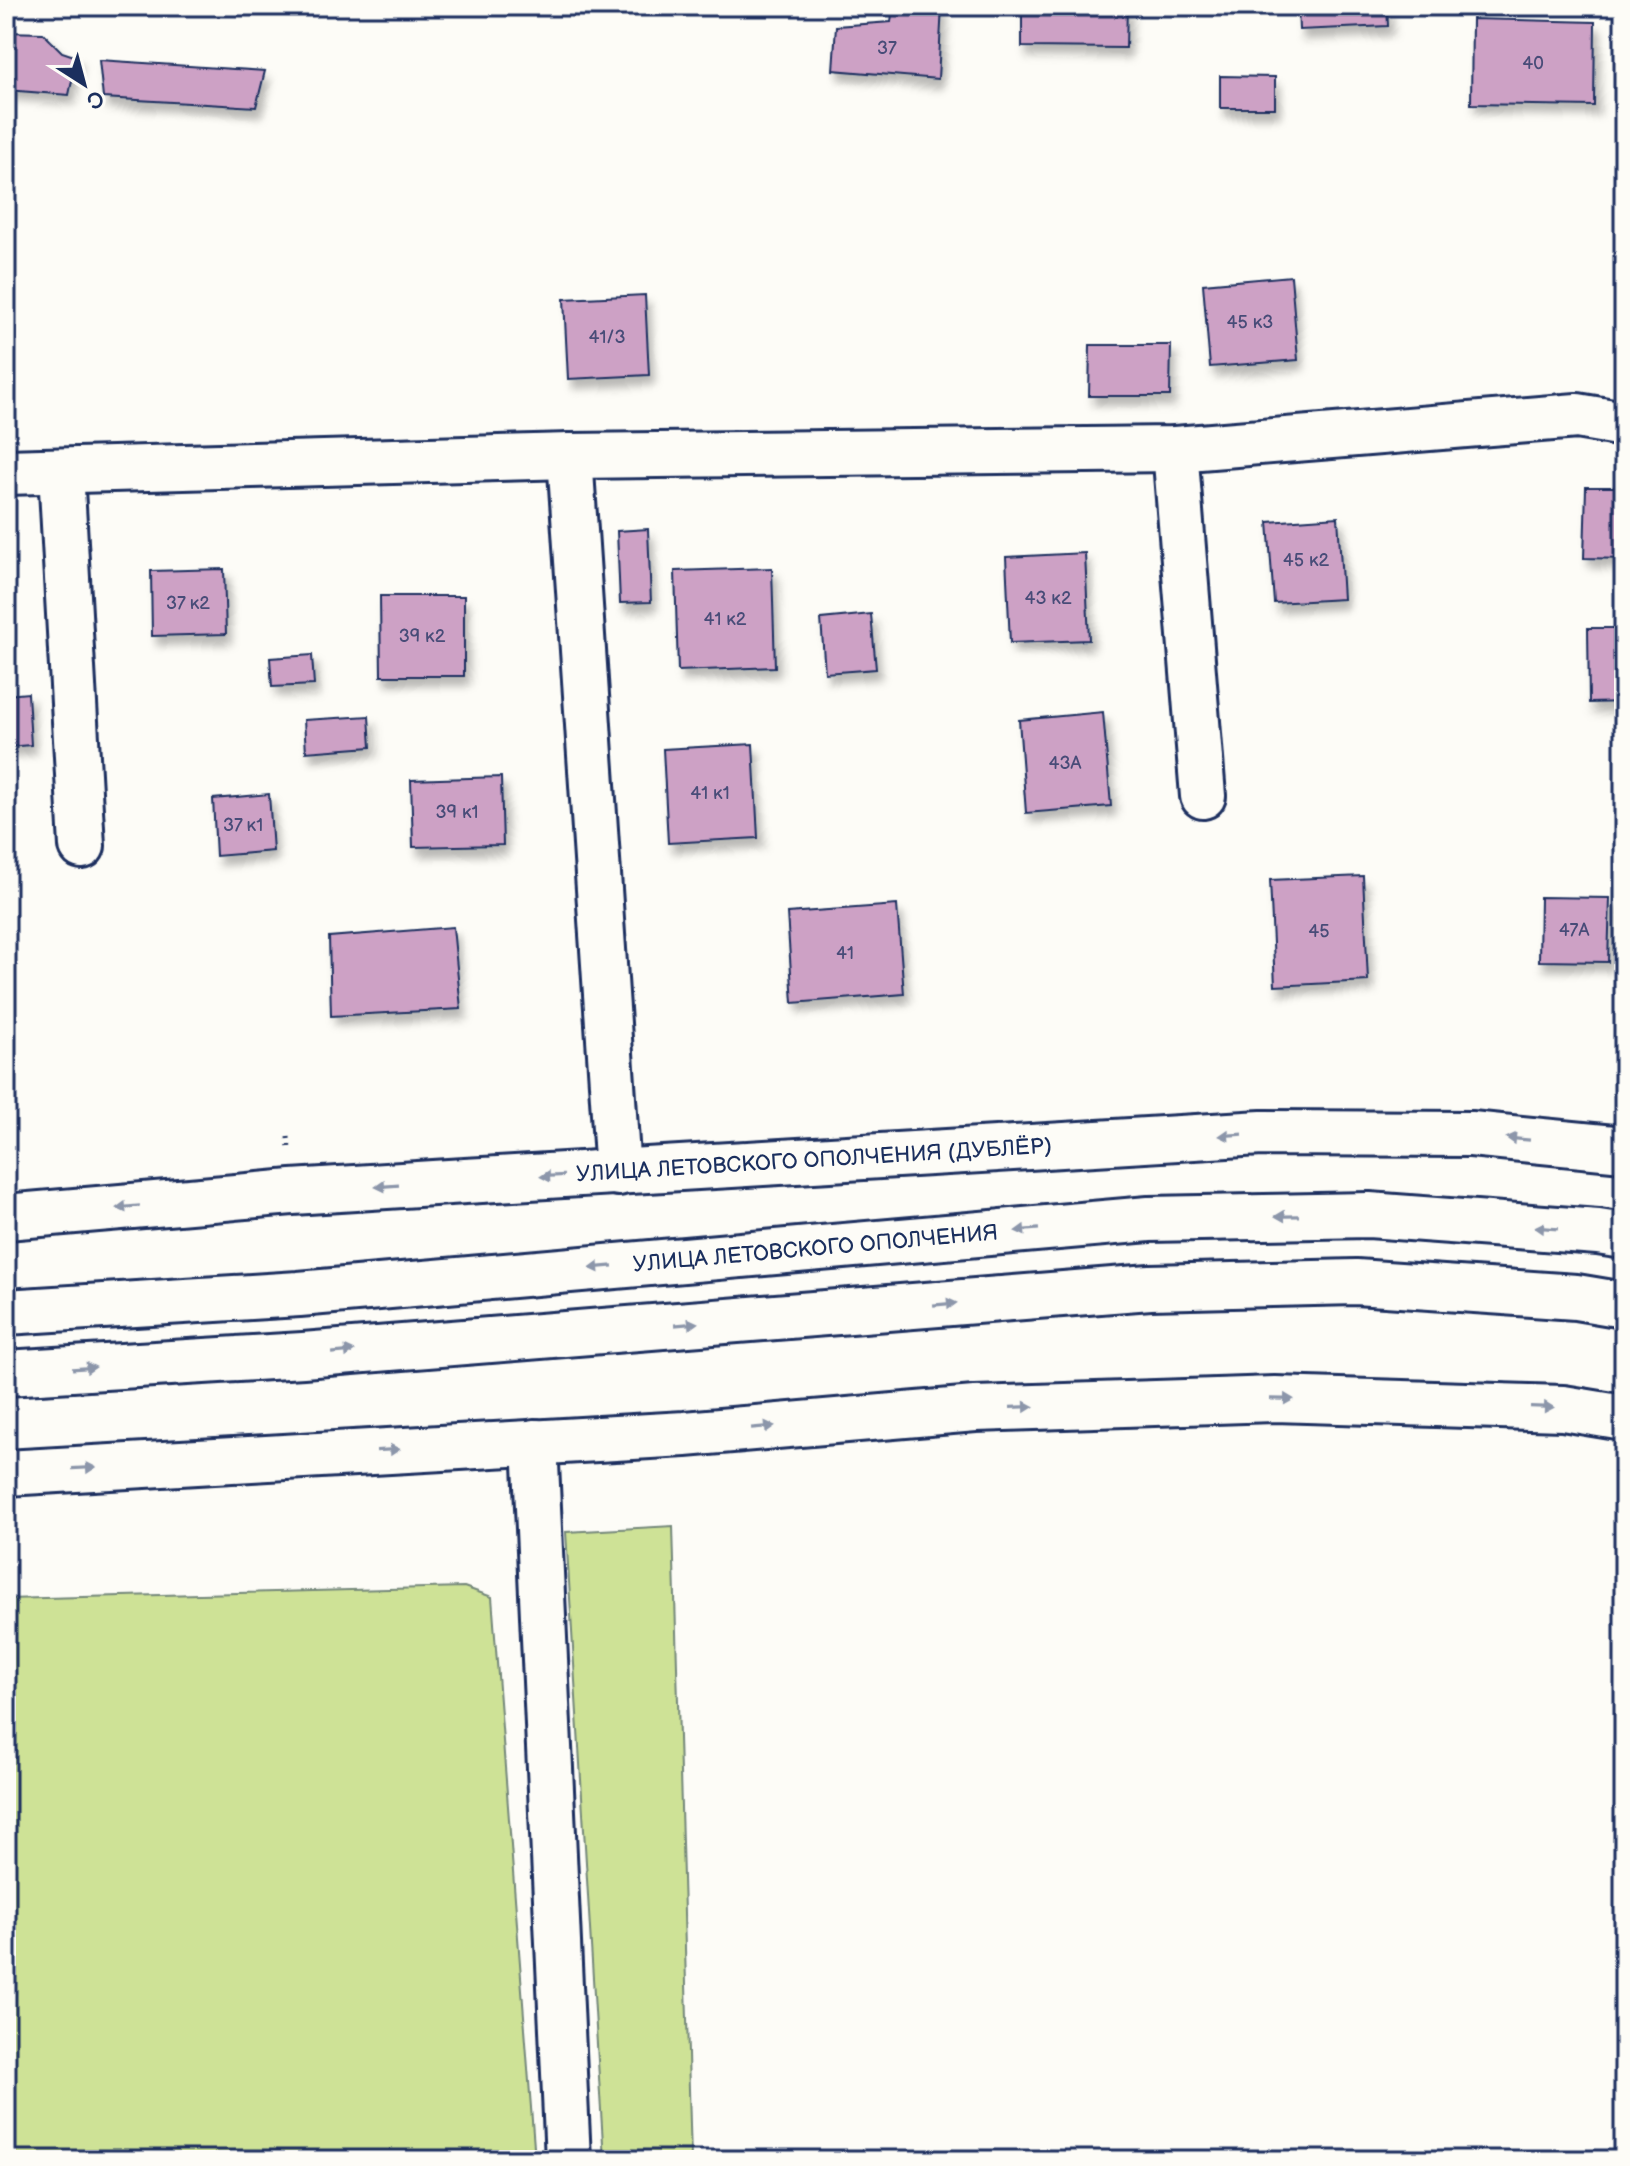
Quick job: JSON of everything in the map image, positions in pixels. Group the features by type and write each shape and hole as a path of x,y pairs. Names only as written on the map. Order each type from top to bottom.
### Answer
{"street":[{"path":"6,472 570,456 1175,449 1577,416 1624,424"},
{"path":"1175,449 1203,796"},
{"path":"570,456 618,1173"},
{"path":"61,471 82,846"},
{"name":"УЛИЦА ЛЕТОВСКОГО ОПОЛЧЕНИЯ (ДУБЛЁР)","path":"6,1217 292,1192 1262,1133 1471,1134 1624,1149"},
{"name":"УЛИЦА ЛЕТОВСКОГО ОПОЛЧЕНИЯ","path":"6,1312 299,1294 1149,1219 1369,1215 1624,1236"},
{"path":"6,1373 303,1355 1150,1287 1356,1282 1576,1297 1624,1305"},
{"path":"6,1473 685,1434 975,1409 1275,1399 1563,1408 1624,1418"},
{"path":"535,1442 568,2160"}],"green space":[{"path":"673,1526 691,2160 604,2160 566,1532"},
{"path":"464,1587 492,1597 535,2160 6,2160 6,1599"}],"building":[{"path":"893,6 942,6 938,79 833,70 836,26 891,22"},
{"path":"1022,6 1127,6 1126,48 1022,47"},
{"path":"1298,6 1387,6 1388,26 1299,30"},
{"path":"1472,19 1595,22 1594,106 1471,104"},
{"path":"6,32 43,33 62,52 77,57 69,95 6,90"},
{"path":"99,60 265,71 256,107 103,98"},
{"path":"1220,76 1275,77 1275,108 1220,108"},
{"path":"1291,276 1298,360 1210,367 1203,284"},
{"path":"645,295 649,375 568,379 564,299"},
{"path":"1090,345 1171,345 1170,396 1089,396"},
{"path":"1586,487 1624,487 1624,559 1584,558"},
{"path":"1338,517 1343,599 1274,603 1268,522"},
{"path":"648,529 651,602 620,603 617,531"},
{"path":"1085,553 1089,640 1010,643 1006,557"},
{"path":"772,568 775,667 678,671 675,571"},
{"path":"224,569 226,634 152,636 151,571"},
{"path":"380,596 464,596 464,676 381,676"},
{"path":"871,614 876,669 825,673 821,619"},
{"path":"1588,628 1624,628 1624,702 1589,703"},
{"path":"312,655 314,685 272,687 270,658"},
{"path":"28,693 31,745 6,747 6,695"},
{"path":"1103,712 1111,806 1026,813 1019,720"},
{"path":"369,716 371,747 306,752 304,720"},
{"path":"753,744 758,838 668,843 663,749"},
{"path":"501,777 503,845 413,847 411,780"},
{"path":"269,794 273,851 216,856 213,799"},
{"path":"1363,876 1368,981 1275,986 1270,880"},
{"path":"1540,897 1610,898 1608,962 1539,961"},
{"path":"897,905 904,994 793,1003 787,913"},
{"path":"453,927 461,1009 331,1016 329,937"}]}
